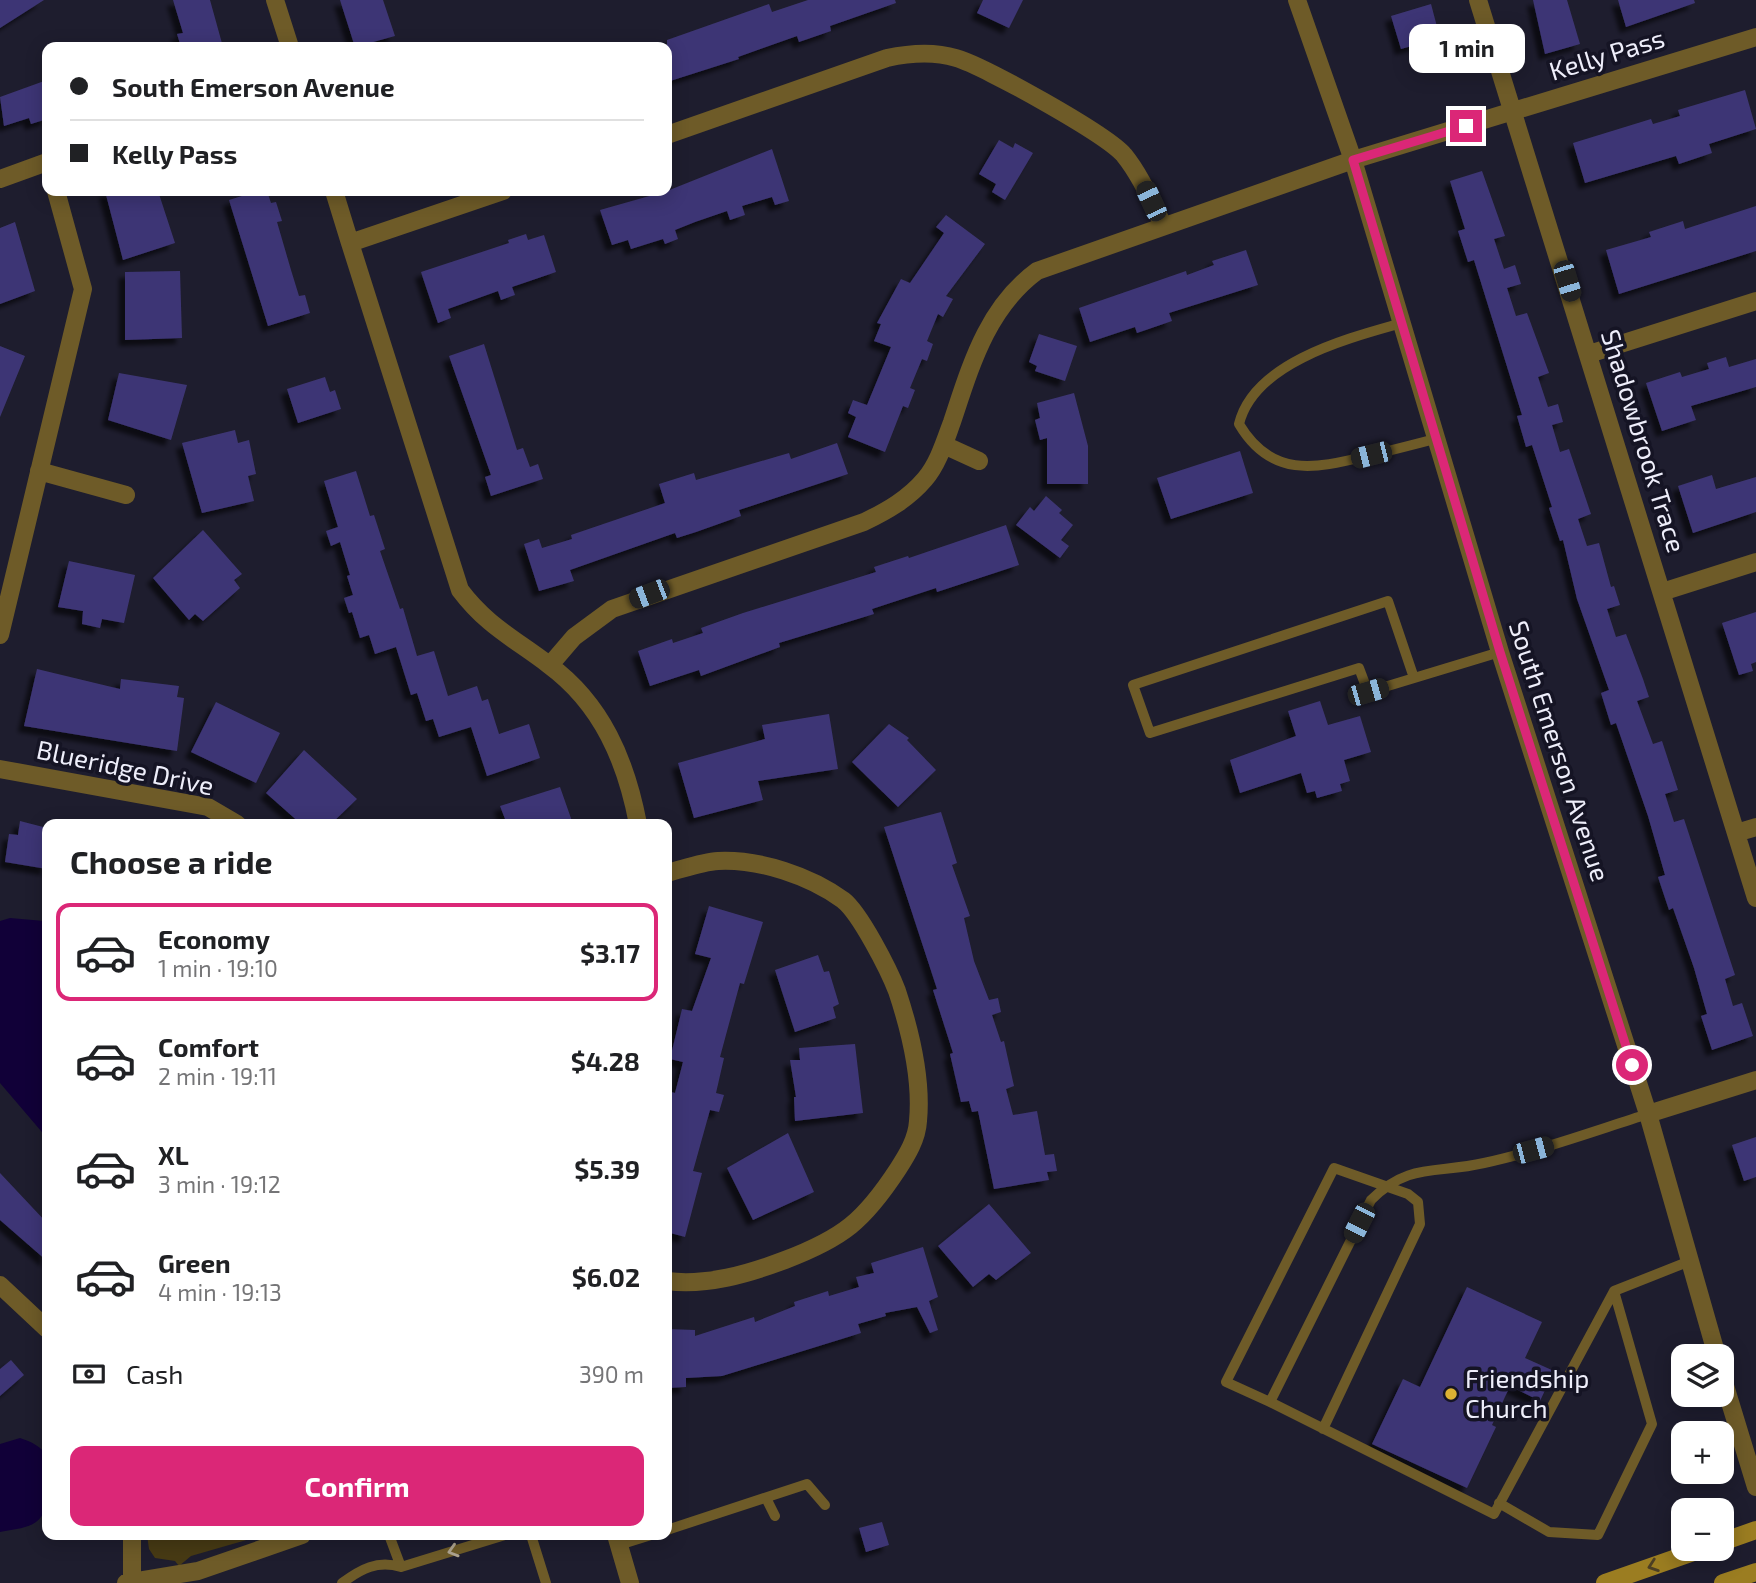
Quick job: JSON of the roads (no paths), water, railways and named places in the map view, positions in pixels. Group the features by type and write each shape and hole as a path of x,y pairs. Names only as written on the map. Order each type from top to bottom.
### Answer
{"main road":[{"path":"1734,1538 1756,1530"},
{"path":"1605,1583 1671,1560"},
{"path":"1723,1583 1756,1572"}],"street":[{"path":"275,0 288,42"},
{"name":"South Emerson Avenue","path":"1297,0 1353,160 1500,652 1648,1114 1714,1344"},
{"name":"Shadowbrook Trace","path":"1478,0 1515,111 1756,898"},
{"name":"Kelly Pass","path":"550,665 574,637 612,609 888,511 927,477 944,445 986,328 1017,286 1037,271 1353,160 1756,37"},
{"path":"672,133 887,58 911,53 956,57 1097,134 1122,153 1140,177 1163,225"},
{"path":"0,179 42,164"},
{"path":"0,635 83,289 57,196"},
{"path":"336,196 460,590 489,624 550,665 584,694 603,720 617,751 637,819"},
{"path":"350,243 488,196"},
{"path":"1590,354 1756,302"},
{"path":"944,445 979,461"},
{"path":"39,471 126,495"},
{"path":"1662,592 1756,562"},
{"name":"Blueridge Drive","path":"0,769 208,807 228,819"},
{"path":"1736,833 1756,827"},
{"path":"672,872 718,861 752,865 789,872 845,901 888,967 904,1013 915,1066 919,1122 909,1151 879,1198 863,1218 824,1245 761,1269 694,1284 672,1282"},
{"path":"1648,1114 1756,1080"},
{"path":"0,1285 42,1324"},
{"path":"1731,1407 1756,1487"},
{"path":"132,1540 132,1583"},
{"path":"126,1583 198,1571 288,1540"},
{"path":"617,1540 630,1583"}],"lane":[{"path":"1402,323 1313,350 1270,380 1242,411 1239,424 1250,442 1269,458 1301,467 1327,466 1435,439"},
{"path":"1414,678 1388,601 1133,685 1150,733 1359,668 1368,692 1500,652"},
{"path":"1270,1402 1371,1200 1385,1186 1431,1168 1481,1164 1648,1114"},
{"path":"1323,1429 1420,1224 1418,1202 1408,1194 1334,1168 1226,1382 1494,1514 1614,1291 1690,1261"},
{"path":"1499,1503 1549,1532 1598,1535 1652,1424 1614,1291"},
{"path":"672,1528 807,1484 825,1504"},
{"path":"766,1498 775,1516"},
{"path":"392,1540 401,1567"},
{"path":"342,1583 372,1566 385,1562 401,1567 489,1540"},
{"path":"533,1540 546,1583"}],"place":[{"name":"Friendship Church","path":"1451,1394"}]}
